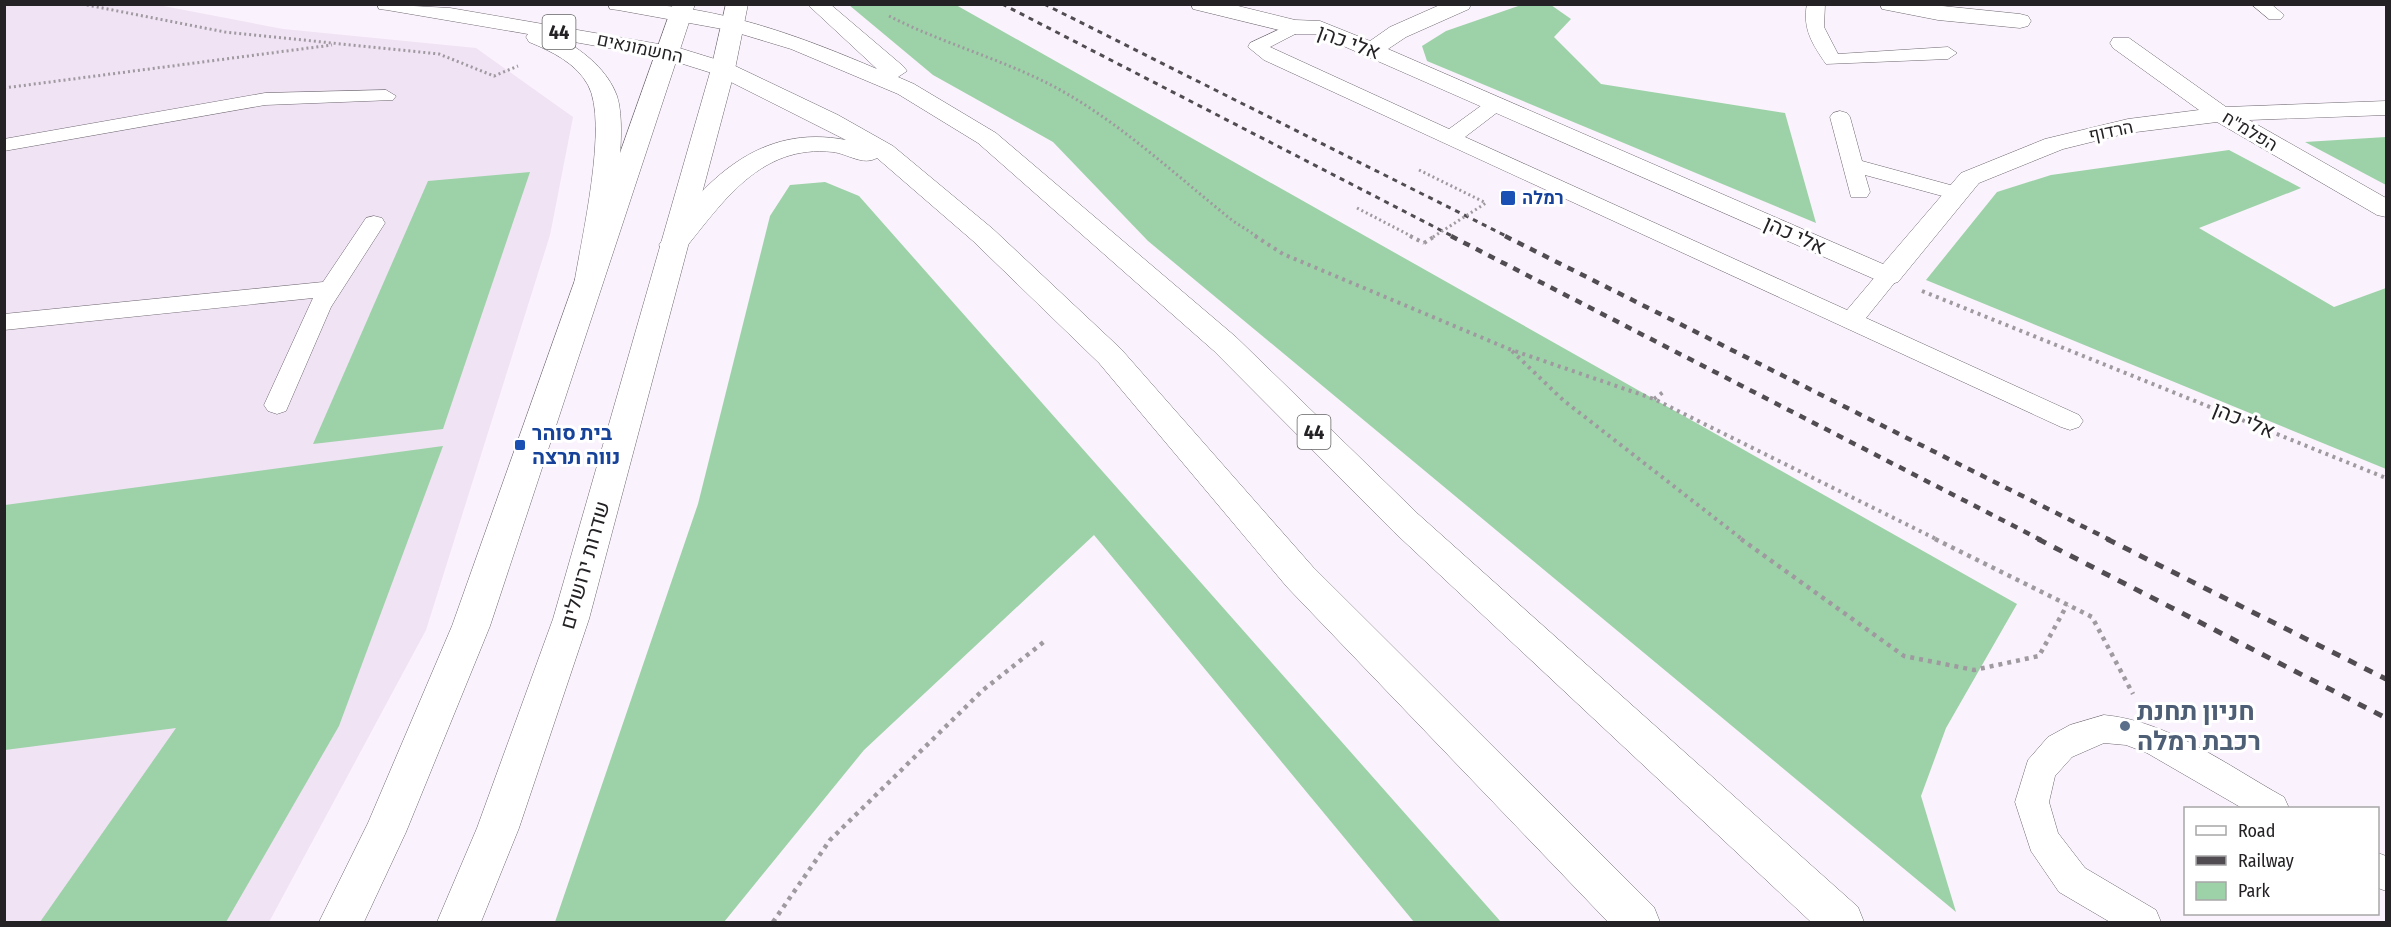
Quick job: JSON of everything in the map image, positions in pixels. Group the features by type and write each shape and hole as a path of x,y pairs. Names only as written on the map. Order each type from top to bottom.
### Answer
{"main road":[{"name":"44","path":"387,4 450,14"},
{"name":"44","path":"618,4 682,9"},
{"path":"817,4 870,52 976,131"},
{"name":"אלי כהן","path":"1201,4 1294,27 1320,28 1888,276"},
{"path":"1890,4 1949,15 2020,21"},
{"path":"1371,51 1398,32 1460,5"},
{"name":"החשמונאים","path":"682,9 734,14"},
{"path":"341,922 386,832 471,626 682,9"},
{"name":"החשמונאים","path":"450,14 668,52 723,69"},
{"path":"450,14 538,37 572,54 589,71 605,96 609,123 588,285"},
{"name":"44","path":"734,14 906,89 976,131 1014,160 1225,344 1406,523 1842,922"},
{"name":"שדרות ירושלים","path":"459,922 498,828 571,619 723,69 734,14"},
{"name":"הפלמ\"ח","path":"2121,44 2221,114 2386,209"},
{"name":"44","path":"723,69 829,120 884,151 920,178 1110,356 1299,577 1638,922"},
{"name":"הרדוף","path":"1888,276 1970,178 2054,144 2128,126 2221,114 2386,108"},
{"path":"673,245 732,175 781,149 808,144 836,144 863,152 920,178"}],"lane":[{"path":"1816,4 1813,19 1817,38 1833,60 1948,53"},
{"path":"2259,4 2275,15"},
{"path":"1294,27 1257,47 1271,57 2070,421"},
{"path":"4,144 265,99 386,96"},
{"path":"1450,138 1497,104"},
{"path":"1840,117 1859,192"},
{"path":"1852,165 1957,194"},
{"path":"277,405 319,307 374,223"},
{"path":"1851,321 1888,276"},
{"path":"4,322 330,289"},
{"path":"2143,922 2072,880 2043,840 2032,802 2040,770 2060,747 2082,735 2104,729 2128,731 2159,743 2270,807"}],"path":[{"path":"82,4 225,32 391,47 439,54 494,76 522,64"},
{"path":"882,11 920,32 1041,80 1089,107 1233,221 1283,254 1509,349 1654,399 2092,617 2159,743"},
{"path":"4,88 338,44"},
{"path":"1357,208 1424,243 1486,203 1419,170"},
{"name":"אלי כהן","path":"1888,276 2386,478"},
{"path":"1509,349 1572,408 1770,561 1904,656 1974,670 2039,656 2067,605"},
{"path":"1654,399 1666,390"},
{"path":"773,922 830,840 983,690 1045,641"}],"shaded area":[{"path":"5,5 158,5 283,29 476,48 573,117 550,235 426,630 269,922 5,922"}],"green space":[{"path":"1524,4 1551,5 1571,19 1554,37 1601,84 1785,113 1816,223 1427,61 1422,46 1446,31"},
{"path":"849,5 956,5 2017,604 1946,728 1921,796 1956,912 1148,241 1053,142 933,75"},
{"path":"2386,137 2386,185 2305,142"},
{"path":"2229,150 2301,188 2199,228 2334,307 2386,288 2386,469 1926,280 1997,192 2051,175"},
{"path":"530,172 443,429 313,444 428,181"},
{"path":"825,182 859,196 1501,922 1414,922 1094,535 864,750 724,922 555,922 698,504 770,216 790,185"},
{"path":"443,446 339,726 226,922 40,922 176,728 5,750 5,505"}],"railway":[{"path":"1002,4 1454,237"},
{"path":"1044,4 1508,237"},
{"path":"1451,236 2041,540"},
{"path":"1505,236 2110,540"},
{"path":"2038,539 2386,718"},
{"path":"2107,539 2386,679"}],"place":[{"name":"רמלה","path":"1508,198"},
{"name":"בית סוהר נווה תרצה","path":"520,445"},
{"name":"חניון תחנת רכבת רמלה","path":"2125,726"}]}
